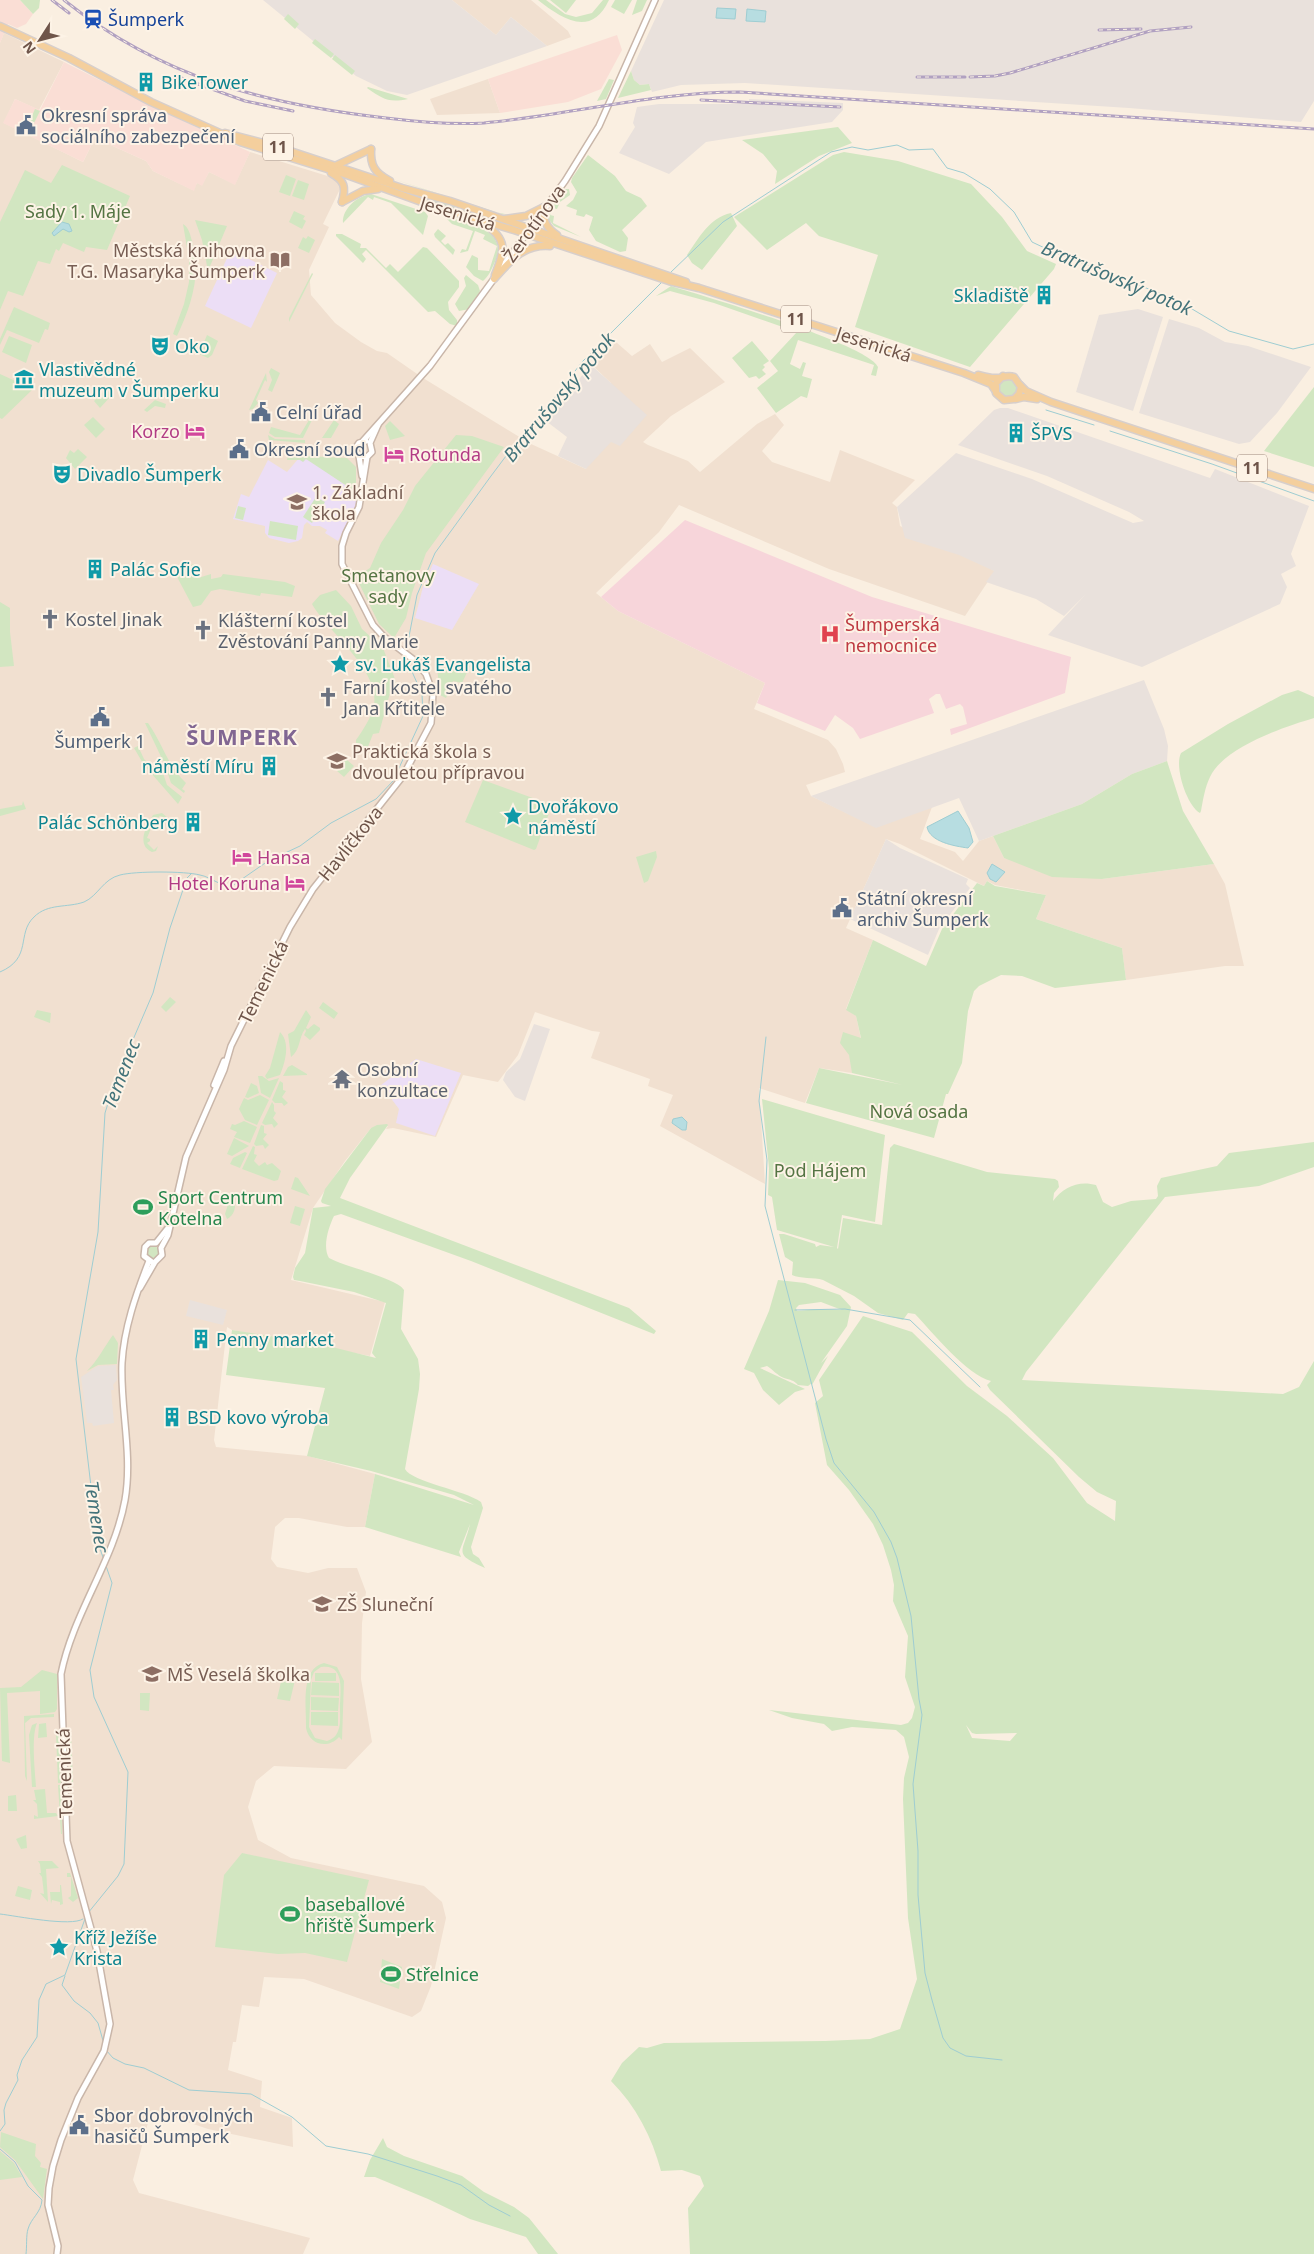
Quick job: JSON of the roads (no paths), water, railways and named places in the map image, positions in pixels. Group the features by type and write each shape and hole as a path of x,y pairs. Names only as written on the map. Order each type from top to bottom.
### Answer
{"main road":[{"name":"Jesenická","path":"0,26 69,58 151,102 244,144 325,168 475,218 527,231 964,373 991,384 1001,399 1006,401 1024,397 1051,402"},
{"name":"Jesenická","path":"219,132 275,146 402,188 450,201 503,219 527,231"},
{"path":"337,165 371,149 370,159 376,172 402,188"},
{"path":"325,168 343,182 345,188 342,202 364,191 381,188"},
{"path":"503,219 526,216 544,207"},
{"path":"544,207 543,214 546,225 563,243"},
{"path":"475,218 496,232 502,242 502,257 494,279"},
{"path":"494,279 513,258 526,249 563,243"},
{"name":"Jesenická","path":"563,243 658,278 667,276"},
{"name":"Jesenická","path":"964,373 995,378 1003,376 1014,377 1026,391 1051,402 1314,489"},
{"path":"995,390 996,383 1003,376"},
{"path":"1014,399 1019,394 1020,385"}],"street":[{"name":"Žerotínova","path":"363,481 356,447 430,366 575,165 599,126 656,0"},
{"name":"Žerotínova","path":"378,425 370,443 372,452 367,457 359,507 346,533 342,546 342,558 348,578 373,625 394,645 421,666"},
{"path":"363,441 370,443"},
{"path":"358,456 367,457"},
{"name":"Havlíčkova","path":"298,911 328,869 403,776 428,731 433,713 433,694 421,666"},
{"name":"Temenická","path":"57,2254 58,2246 48,2205 53,2166 60,2140 78,2098 104,2051 110,2024 103,1979 67,1841 62,1674 66,1649 107,1556 125,1500 127,1429 122,1365 126,1331 140,1288 152,1262 161,1258 161,1248 168,1228 186,1156 229,1054 298,911"},
{"name":"Temenická","path":"152,1262 144,1256 144,1250 149,1243 156,1243 168,1228"},
{"path":"156,1243 161,1248"}],"water":[{"path":"717,8 736,9 735,19 716,18"},
{"path":"747,9 766,11 765,22 746,21"},
{"path":"62,222 69,224 72,231 69,232 63,229 54,236 52,233"},
{"path":"958,811 969,828 973,842 968,848 938,840 929,832 927,827"},
{"path":"992,864 1005,872 996,882 990,879 987,873"},
{"path":"682,1117 687,1122 686,1130 682,1130 672,1123 673,1119"}],"waterway":[{"name":"Bratrušovský potok","path":"670,273 723,222 831,152 852,147 868,150 897,145 909,150 933,149 947,168 964,173 990,189 1014,212 1032,242 1177,300 1229,331 1293,349 1314,344"},
{"name":"Bratrušovský potok","path":"406,652 417,595 435,553 512,448 522,440 582,362 662,282"},
{"path":"1046,410 1094,425"},
{"path":"1110,431 1212,464 1314,501"},
{"name":"Bratrušovský potok","path":"0,972 17,960 21,953 26,931 34,917 51,908 84,902 114,877 137,873 183,873 204,876 224,885 232,886 268,861 300,846 331,823 376,799 393,781 423,716 422,694 405,656"},
{"name":"Temenec","path":"104,1560 99,1546 76,1359 98,1232 105,1113 114,1084 153,993 170,928 187,878 191,874"},
{"path":"766,1037 759,1101 767,1160 765,1206 826,1439 834,1463 874,1512 891,1542 897,1558 911,1616 922,1715 913,1784 918,1851 918,1895 925,1973 943,2038 950,2048 966,2056 1002,2060"},
{"path":"795,1310 845,1309 910,1320 980,1387"},
{"name":"Temenec","path":"88,1913 118,1876 124,1864 128,1772 94,1697 90,1670 112,1583 106,1566"},
{"path":"0,1914 67,1922 83,1919"},
{"name":"Temenec","path":"0,2131 5,2124 4,2110 18,2080 17,2075 22,2060 37,2037 39,2000 46,1984 65,1975 86,1916"},
{"path":"65,1976 62,1985 74,2001 90,2013 98,2023 104,2044"},
{"path":"106,2050 113,2058 125,2064 144,2068 189,2090 251,2094 292,2117 326,2146 368,2154 461,2185 489,2205 510,2216"},
{"name":"Temenec","path":"0,2149 15,2162 28,2186 42,2200 40,2208 28,2229 26,2254"}],"railway":[{"path":"52,0 69,13"},
{"path":"64,0 101,27 138,49 177,68 216,83 298,105 411,121 484,123 676,96 740,92 1314,129"},
{"path":"970,77 1010,73 1150,31 1191,27"},
{"path":"1099,30 1141,29"},
{"path":"176,76 245,101 293,111"},
{"path":"917,77 965,77"},
{"path":"701,100 840,107"}],"place":[{"name":"Šumperk","path":"93,19"},
{"name":"BikeTower","path":"146,82"},
{"name":"Okresní správa sociálního zabezpečení","path":"26,125"},
{"name":"Městská knihovna T.G. Masaryka Šumperk","path":"280,260"},
{"name":"Skladiště","path":"1044,295"},
{"name":"Oko","path":"160,346"},
{"name":"Vlastivědné muzeum v Šumperku","path":"24,379"},
{"name":"Celní úřad","path":"261,412"},
{"name":"Korzo","path":"195,431"},
{"name":"ŠPVS","path":"1016,433"},
{"name":"Okresní soud","path":"239,449"},
{"name":"Rotunda","path":"394,454"},
{"name":"Divadlo Šumperk","path":"62,474"},
{"name":"1. Základní škola","path":"297,502"},
{"name":"Palác Sofie","path":"95,569"},
{"name":"Kostel Jinak","path":"50,619"},
{"name":"Klášterní kostel Zvěstování Panny Marie","path":"203,630"},
{"name":"Šumperská nemocnice","path":"830,634"},
{"name":"sv. Lukáš Evangelista","path":"340,664"},
{"name":"Farní kostel svatého Jana Křtitele","path":"328,697"},
{"name":"Šumperk 1","path":"100,717"},
{"name":"Praktická škola s dvouletou přípravou","path":"337,761"},
{"name":"náměstí Míru","path":"269,766"},
{"name":"Dvořákovo náměstí","path":"513,816"},
{"name":"Palác Schönberg","path":"193,822"},
{"name":"Hansa","path":"242,857"},
{"name":"Hotel Koruna","path":"295,883"},
{"name":"Státní okresní archiv Šumperk","path":"842,908"},
{"name":"Osobní konzultace","path":"342,1079"},
{"name":"Sport Centrum Kotelna","path":"143,1207"},
{"name":"Penny market","path":"201,1339"},
{"name":"BSD kovo výroba","path":"172,1417"},
{"name":"ZŠ Sluneční","path":"322,1604"},
{"name":"MŠ Veselá školka","path":"152,1674"},
{"name":"baseballové hřiště Šumperk","path":"290,1914"},
{"name":"Kříž Ježíše Krista","path":"59,1947"},
{"name":"Střelnice","path":"391,1974"},
{"name":"Sbor dobrovolných hasičů Šumperk","path":"79,2125"}],"district":[{"name":"ŠUMPERK","path":"242,736"}],"park label":[{"name":"Sady 1. Máje","path":"78,211"},
{"name":"Smetanovy sady","path":"388,585"},
{"name":"Nová osada","path":"919,1111"},
{"name":"Pod Hájem","path":"820,1170"}]}
